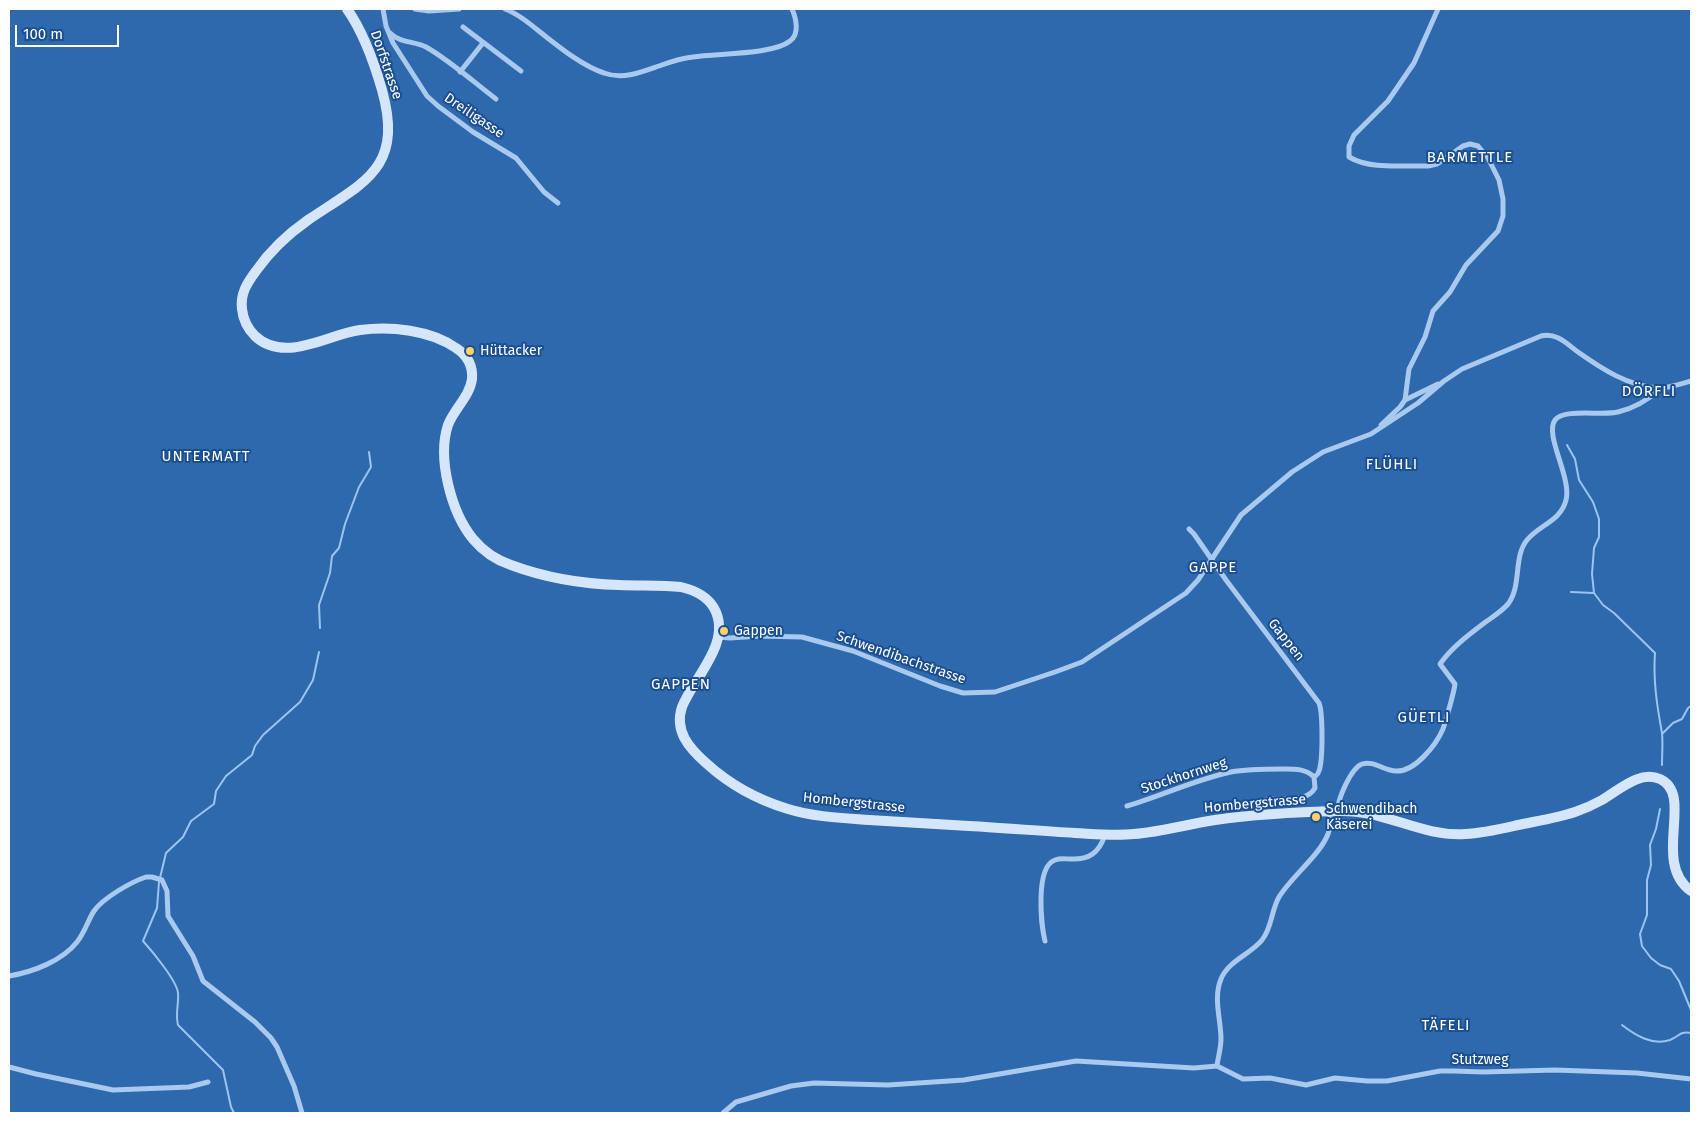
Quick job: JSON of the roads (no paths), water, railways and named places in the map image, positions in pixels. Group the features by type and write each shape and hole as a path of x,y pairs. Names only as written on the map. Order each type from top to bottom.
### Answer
{"street":[{"name":"Dorfstrasse","path":"347,9 364,40 375,68 386,105 388,139 380,162 362,184 296,229 278,244 259,265 247,283 242,296 242,313 250,331 263,342 279,347 299,347 348,332 378,329 418,333 439,339 455,347 464,354 469,362 472,380 470,388 448,424 445,442 446,466 450,492 458,513 480,546 511,566 558,578 595,584 674,586 688,589 705,598 712,606 719,622 719,637"},
{"name":"Dreiligasse","path":"384,9 388,32 398,52 415,80 432,101 473,132 516,158 544,192 558,202"},
{"path":"415,9 429,11 460,9"},
{"path":"505,9 520,16 557,45 596,70 611,76 645,71 692,57 746,52 782,45 791,41 794,37 796,23 792,9"},
{"path":"1377,430 1400,407 1404,400 1409,369 1425,337 1433,311 1450,292 1466,265 1495,235 1503,216 1503,199 1497,173 1485,153 1474,145 1462,146 1437,164 1428,166 1369,164 1355,161 1349,157 1349,146 1354,135 1388,101 1414,63 1438,9"},
{"path":"463,27 521,71"},
{"path":"388,32 400,40 425,47 496,99"},
{"path":"460,72 483,43"},
{"name":"Schwendibachstrasse","path":"719,637 802,637 853,651 940,686 963,693 995,692 1082,662 1186,593 1195,584 1241,515 1292,472 1323,452 1365,437 1377,430 1418,403 1457,372 1477,362 1548,334 1560,338 1586,357 1622,379 1660,389 1691,381"},
{"path":"1404,400 1444,381"},
{"path":"723,1113 736,1102 782,1088 808,1084 888,1084 964,1080 1076,1060 1194,1068 1217,1066 1220,1041 1218,1004 1221,978 1228,968 1264,938 1279,898 1320,848 1328,835 1330,823 1342,792 1359,766 1373,764 1395,771 1408,769 1424,755 1440,734 1454,686 1452,679 1440,664 1459,642 1507,605 1515,588 1524,544 1533,534 1557,516 1566,503 1567,487 1553,432 1553,424 1556,418 1566,414 1600,414 1624,410 1645,402 1660,389"},
{"name":"Gappen","path":"1189,530 1319,703 1322,713 1320,762 1319,772 1314,777"},
{"name":"Hombergstrasse","path":"719,637 713,653 682,707 679,717 680,729 686,741 706,762 723,776 751,794 790,810 838,818 1105,835 1134,834 1216,820 1261,815 1355,811 1376,814 1437,833 1450,835 1473,833 1546,820 1576,812 1594,804 1634,780 1652,777 1668,784 1673,793 1675,812 1672,842 1674,863 1677,874 1691,891"},
{"name":"Stockhornweg","path":"1127,806 1222,774 1239,771 1298,769 1308,772 1314,777"},
{"path":"1261,815 1261,807 1265,800 1303,797 1310,794 1316,784 1314,777"},
{"path":"1045,941 1041,928 1041,893 1047,865 1053,860 1088,858 1097,851 1105,835"},
{"path":"9,976 45,965 65,953 80,939 92,914 100,904 146,877 162,880 167,891 168,916 193,956 203,982 255,1022 271,1038 277,1047 294,1086 302,1113"},
{"name":"Stutzweg","path":"1217,1066 1243,1079 1270,1078 1306,1085 1335,1078 1387,1081 1440,1071 1555,1070 1637,1072 1691,1078"},
{"path":"9,1067 113,1090 189,1087 208,1082"}],"waterway":[{"path":"1567,445 1575,459 1579,480 1593,502 1599,519 1599,537 1594,548 1592,574 1594,593 1603,605 1614,613 1655,653 1656,693 1662,737 1662,765"},
{"path":"320,628 319,605 330,573 332,556 339,548 345,524 359,487 371,467 369,452"},
{"path":"1571,592 1594,593"},
{"path":"234,1113 223,1070 178,1025 177,988 163,966 143,941 157,908 159,882 166,853 183,837 191,821 214,804 216,791 226,776 252,755 255,746 263,735 300,702 313,680 319,652"},
{"path":"1662,734 1673,723 1682,719 1691,706"},
{"path":"1660,809 1650,845 1651,865 1647,880 1647,915 1640,934 1642,946 1651,958 1660,965 1671,969 1679,981 1691,1010"},
{"path":"1622,1025 1638,1036 1657,1042 1670,1040 1680,1034 1691,1033"}],"place":[{"name":"Hüttacker","path":"470,351"},
{"name":"Gappen","path":"724,631"},
{"name":"Schwendibach Käserei","path":"1316,817"}],"district":[{"name":"BARMETTLE","path":"1470,158"},
{"name":"DÖRFLI","path":"1649,392"},
{"name":"UNTERMATT","path":"206,457"},
{"name":"FLÜHLI","path":"1392,465"},
{"name":"GAPPE","path":"1213,568"},
{"name":"GAPPEN","path":"681,685"},
{"name":"GÜETLI","path":"1424,718"},
{"name":"TÄFELI","path":"1446,1026"}]}
